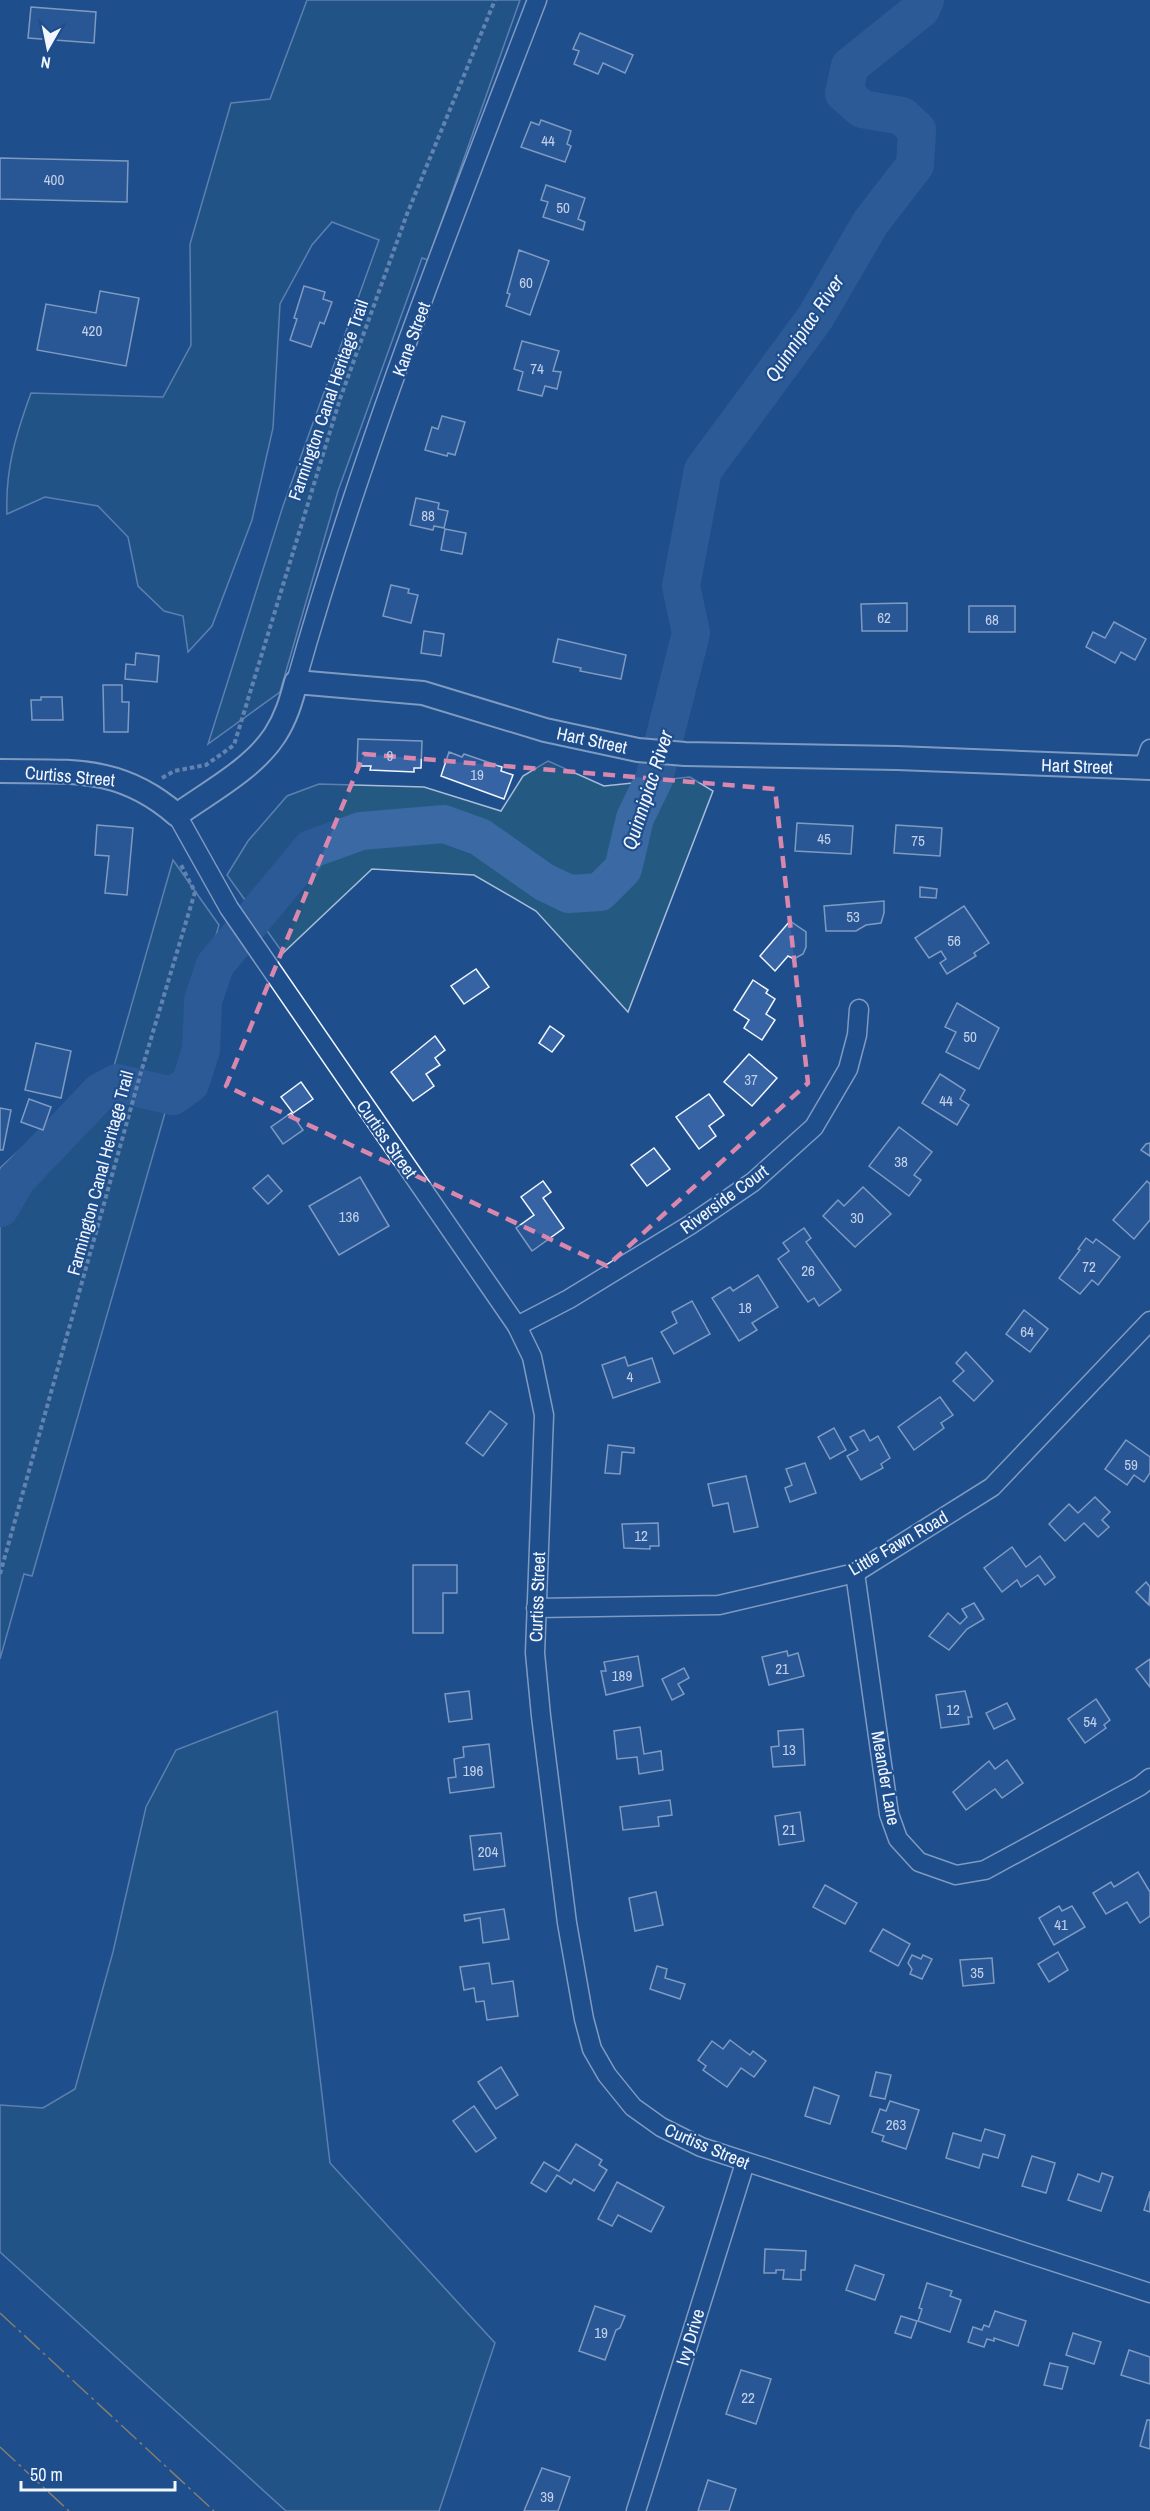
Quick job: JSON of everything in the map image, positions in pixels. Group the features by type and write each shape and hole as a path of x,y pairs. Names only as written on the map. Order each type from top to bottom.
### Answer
{"street":[{"name":"Kane Street","path":"296,682 326,578 365,463 537,0"},
{"name":"Hart Street","path":"296,682 423,693 545,730 638,750 685,754 1148,762"},
{"path":"177,815 232,776 274,736 288,710 296,682"},
{"name":"Curtiss Street","path":"0,771 68,772 111,777 141,789 177,815 229,908 517,1326 532,1357 544,1414 545,1451 535,1653 540,1716 567,1923 584,2019 592,2049 607,2076 642,2114 681,2137 745,2163 1150,2293"},
{"name":"Riverside Court","path":"517,1326 569,1299 690,1225 753,1182 814,1127 849,1069 857,1035 859,1009"},
{"name":"Little Fawn Road","path":"536,1608 718,1605 855,1573 992,1487 1150,1321"},
{"name":"Meander Lane","path":"855,1573 889,1814 898,1839 919,1863 956,1875 985,1870 1140,1786 1150,1778"},
{"name":"Ivy Drive","path":"636,2511 745,2163"}],"path":[{"name":"Farmington Canal Heritage Trail","path":"166,774 206,765 234,745 340,399 407,214 495,0"},
{"name":"Farmington Canal Heritage Trail","path":"0,1574 141,1072 195,892 179,861"}],"highlighted area":[{"path":"364,754 775,789 808,1083 607,1266 226,1086"}],"shaded area":[{"path":"307,0 520,0 428,260 422,258 338,491 280,692 208,744 283,506 379,240 332,222 312,245 280,304 273,428 252,520 212,626 188,652 183,616 164,611 138,586 128,537 98,506 45,497 7,514 8,482 16,438 31,393 163,397 191,345 190,244 231,103 270,99"},
{"path":"548,761 604,786 690,777 713,791 628,1012 536,911 474,875 372,869 283,953 227,875 248,841 287,796 319,784 424,787 501,811 523,776"},
{"path":"173,860 219,925 32,1576 24,1574 0,1659 0,1168 63,1110 100,1115"},
{"path":"277,1711 330,2163 495,2343 439,2511 286,2511 0,2252 0,2105 43,2108 75,2089 113,1952 146,1807 176,1750"}],"building":[{"path":"31,7 96,12 94,43 28,38"},
{"path":"580,33 633,55 625,73 603,63 598,74 574,64 579,51 573,49"},
{"path":"541,120 571,131 567,144 571,146 565,162 521,147 531,122 539,125"},
{"path":"0,158 128,161 127,202 0,199"},
{"path":"546,185 585,198 578,219 585,222 583,230 543,217 548,202 541,200"},
{"path":"519,250 549,261 530,315 506,306 510,294 507,293"},
{"path":"304,286 325,292 323,299 332,302 324,324 320,322 311,347 290,340"},
{"path":"100,291 139,298 126,366 37,350 46,304 96,313"},
{"path":"522,341 559,351 553,371 561,372 557,389 545,386 542,396 518,390 523,372 514,369"},
{"path":"442,416 465,422 455,455 448,453 447,456 425,450 432,427 438,429"},
{"path":"416,498 439,503 438,509 448,511 444,528 434,526 433,530 410,525"},
{"path":"445,529 466,533 462,554 441,550"},
{"path":"391,585 409,589 408,593 418,595 411,623 383,616"},
{"path":"907,603 907,631 862,631 861,604"},
{"path":"969,606 1015,606 1015,632 969,632"},
{"path":"1114,622 1146,639 1135,660 1121,652 1115,663 1086,647 1093,632 1105,638"},
{"path":"424,631 444,634 441,656 421,653"},
{"path":"558,639 626,655 621,679 580,671 581,668 553,662"},
{"path":"136,653 159,656 157,682 125,679 126,664 135,665"},
{"path":"103,685 122,685 122,702 129,702 128,732 104,732"},
{"path":"41,697 62,697 63,720 32,720 31,700 41,700"},
{"path":"358,739 422,741 421,768 414,768 414,772 370,770 371,766 357,766"},
{"path":"449,752 462,757 464,754 502,767 501,771 513,775 504,799 441,776"},
{"path":"797,823 853,826 851,854 795,851"},
{"path":"97,825 133,828 127,895 105,893 109,856 95,855"},
{"path":"896,825 942,828 940,856 894,853"},
{"path":"920,887 937,889 936,898 920,897"},
{"path":"884,901 881,923 866,925 856,931 826,931 824,906"},
{"path":"964,906 989,943 974,953 976,956 947,974 940,963 946,959 941,951 929,958 915,938"},
{"path":"790,921 806,932 806,947 803,954 794,959 788,956 775,971 760,956"},
{"path":"476,969 489,987 464,1004 451,986"},
{"path":"753,980 768,990 766,993 775,999 766,1014 775,1020 762,1040 744,1028 749,1020 734,1010"},
{"path":"957,1003 999,1028 979,1069 946,1052 956,1032 945,1027"},
{"path":"550,1026 564,1036 552,1052 539,1043"},
{"path":"435,1036 445,1050 435,1058 440,1065 426,1074 434,1086 413,1101 391,1072"},
{"path":"36,1043 71,1051 61,1098 25,1090"},
{"path":"749,1054 777,1078 752,1106 724,1082"},
{"path":"940,1074 965,1090 960,1099 969,1105 957,1125 922,1103"},
{"path":"301,1082 313,1099 293,1113 281,1097"},
{"path":"709,1094 724,1115 709,1126 716,1136 699,1149 676,1117"},
{"path":"29,1099 51,1107 43,1130 21,1122"},
{"path":"0,1108 11,1110 3,1150 0,1150"},
{"path":"291,1113 303,1130 283,1144 271,1127"},
{"path":"899,1127 932,1152 914,1175 921,1180 909,1196 869,1166"},
{"path":"1150,1143 1150,1156 1141,1150"},
{"path":"654,1148 670,1169 647,1186 631,1165"},
{"path":"268,1175 282,1191 268,1204 253,1188"},
{"path":"360,1177 389,1226 339,1255 309,1206"},
{"path":"543,1181 551,1192 543,1198 564,1228 532,1251 516,1228 534,1215 521,1197"},
{"path":"1147,1181 1150,1184 1150,1220 1134,1239 1113,1220"},
{"path":"863,1187 891,1214 855,1247 823,1216 838,1200 844,1206"},
{"path":"804,1228 811,1238 806,1242 841,1290 819,1306 814,1298 808,1302 778,1259 789,1251 783,1243"},
{"path":"1086,1238 1093,1243 1096,1239 1120,1257 1098,1285 1092,1280 1080,1294 1059,1278"},
{"path":"758,1275 778,1307 752,1323 757,1330 739,1341 712,1298 730,1287 733,1291"},
{"path":"692,1301 710,1334 674,1354 661,1332 677,1323 672,1312"},
{"path":"1024,1310 1048,1329 1030,1352 1006,1334"},
{"path":"966,1352 993,1381 974,1401 953,1381 964,1371 956,1363"},
{"path":"625,1357 628,1366 652,1358 660,1382 613,1398 602,1365"},
{"path":"940,1397 953,1415 941,1423 944,1428 914,1450 898,1427"},
{"path":"490,1411 507,1424 483,1456 466,1443"},
{"path":"834,1428 846,1450 830,1459 818,1437"},
{"path":"864,1430 870,1441 878,1436 890,1458 881,1464 883,1468 861,1480 847,1456 858,1450 850,1437"},
{"path":"1126,1440 1150,1457 1150,1473 1144,1482 1134,1475 1127,1485 1105,1469"},
{"path":"608,1445 634,1448 634,1453 622,1452 620,1474 605,1473"},
{"path":"805,1463 816,1493 790,1502 785,1488 792,1485 786,1469"},
{"path":"746,1476 758,1527 734,1532 728,1503 713,1506 708,1484"},
{"path":"1095,1497 1110,1512 1102,1520 1109,1527 1098,1537 1084,1523 1065,1541 1049,1524 1069,1504 1078,1513"},
{"path":"658,1523 659,1546 650,1546 650,1549 624,1548 622,1524"},
{"path":"1012,1547 1026,1567 1040,1556 1055,1577 1045,1585 1038,1575 1021,1587 1017,1580 1002,1592 984,1568"},
{"path":"413,1565 457,1565 457,1593 443,1593 443,1633 413,1633"},
{"path":"1146,1582 1150,1587 1149,1605 1136,1592"},
{"path":"974,1603 984,1619 967,1629 949,1650 929,1636 948,1613 960,1624 967,1617 962,1609"},
{"path":"787,1651 788,1656 798,1653 804,1676 769,1685 762,1657"},
{"path":"638,1656 643,1686 606,1695 601,1671 606,1671 604,1662"},
{"path":"1150,1659 1150,1687 1136,1669"},
{"path":"684,1668 689,1678 678,1684 684,1694 672,1700 662,1679"},
{"path":"469,1691 472,1719 449,1722 445,1694"},
{"path":"965,1691 972,1717 968,1717 969,1724 941,1728 936,1695"},
{"path":"1096,1699 1110,1720 1104,1725 1106,1728 1085,1743 1068,1719"},
{"path":"1007,1703 1015,1719 994,1729 986,1713"},
{"path":"640,1727 644,1754 661,1751 663,1770 639,1774 637,1757 617,1759 614,1731"},
{"path":"803,1729 805,1765 773,1767 771,1747 779,1746 778,1731"},
{"path":"489,1744 494,1787 450,1793 448,1778 456,1777 454,1759 464,1757 463,1747"},
{"path":"1007,1760 1023,1783 1002,1798 995,1789 966,1810 953,1792 989,1761 995,1769"},
{"path":"670,1800 672,1815 658,1817 659,1826 623,1830 620,1807"},
{"path":"800,1812 804,1841 779,1845 775,1816"},
{"path":"501,1833 505,1866 474,1870 470,1836"},
{"path":"1138,1872 1150,1892 1150,1916 1140,1923 1127,1902 1106,1914 1093,1893 1111,1882 1114,1887"},
{"path":"825,1885 857,1903 845,1924 813,1907"},
{"path":"656,1892 663,1925 635,1931 629,1898"},
{"path":"1059,1906 1062,1911 1072,1906 1085,1927 1054,1945 1039,1918"},
{"path":"504,1909 509,1939 483,1943 480,1918 465,1921 464,1915"},
{"path":"883,1929 910,1944 898,1966 870,1951"},
{"path":"1058,1952 1068,1970 1049,1982 1038,1964"},
{"path":"912,1955 921,1959 923,1955 932,1959 922,1979 910,1974 912,1969 908,1963"},
{"path":"992,1958 994,1983 963,1986 960,1960"},
{"path":"489,1963 492,1984 513,1981 518,2016 487,2020 484,2001 476,2002 474,1988 464,1990 460,1967"},
{"path":"657,1966 667,1969 665,1978 685,1984 680,1999 650,1989"},
{"path":"730,2040 750,2055 753,2051 766,2061 754,2077 741,2068 727,2087 703,2070 706,2066 698,2060 712,2041 723,2049"},
{"path":"501,2067 518,2095 496,2109 478,2082"},
{"path":"876,2072 891,2075 885,2099 870,2096"},
{"path":"814,2087 839,2096 830,2124 805,2116"},
{"path":"890,2101 919,2110 906,2149 882,2141 884,2136 872,2132 880,2109 886,2111"},
{"path":"474,2106 496,2138 476,2152 453,2121"},
{"path":"985,2129 1005,2135 998,2158 983,2154 979,2168 946,2158 953,2133 981,2141"},
{"path":"576,2144 602,2160 599,2165 607,2170 594,2191 574,2179 571,2184 557,2175 546,2192 531,2183 544,2162 559,2171"},
{"path":"1032,2156 1055,2163 1046,2193 1022,2186"},
{"path":"1102,2173 1113,2177 1101,2211 1068,2200 1078,2174 1099,2182"},
{"path":"617,2182 664,2207 651,2232 618,2215 612,2226 598,2219"},
{"path":"1150,2191 1150,2212 1144,2210"},
{"path":"765,2249 806,2251 805,2270 801,2270 801,2280 783,2279 784,2270 764,2273"},
{"path":"855,2265 884,2275 875,2300 846,2290"},
{"path":"927,2283 952,2291 950,2296 961,2300 950,2332 918,2321 922,2309 919,2308"},
{"path":"595,2306 625,2316 620,2328 616,2330 605,2360 579,2351"},
{"path":"995,2311 1026,2321 1018,2346 994,2338 994,2341 987,2339 984,2347 968,2342 973,2327 982,2330 984,2325 989,2327"},
{"path":"901,2316 917,2321 911,2338 895,2333"},
{"path":"1073,2333 1101,2342 1094,2364 1066,2355"},
{"path":"1129,2350 1150,2357 1150,2384 1121,2375"},
{"path":"1050,2363 1068,2367 1062,2389 1044,2385"},
{"path":"741,2370 771,2379 756,2424 726,2414"},
{"path":"1147,2420 1150,2420 1150,2449 1140,2446"},
{"path":"542,2468 570,2477 558,2511 524,2511"},
{"path":"708,2480 736,2489 729,2511 698,2511"}],"waterway":[{"name":"Quinnipiac River","path":"0,1208 17,1179 100,1092 117,1083 173,1096 190,1084 201,1050 203,1001 215,965 311,849 361,831 444,824 480,837 544,882 569,894 600,892 623,869 635,818 654,779 691,633 681,586 703,470 815,318 871,222 915,165 917,130 902,116 862,109 844,93 850,66 921,9 925,0"}],"power":[{"path":"0,2313 214,2511"},
{"path":"0,2447 69,2511"}]}
